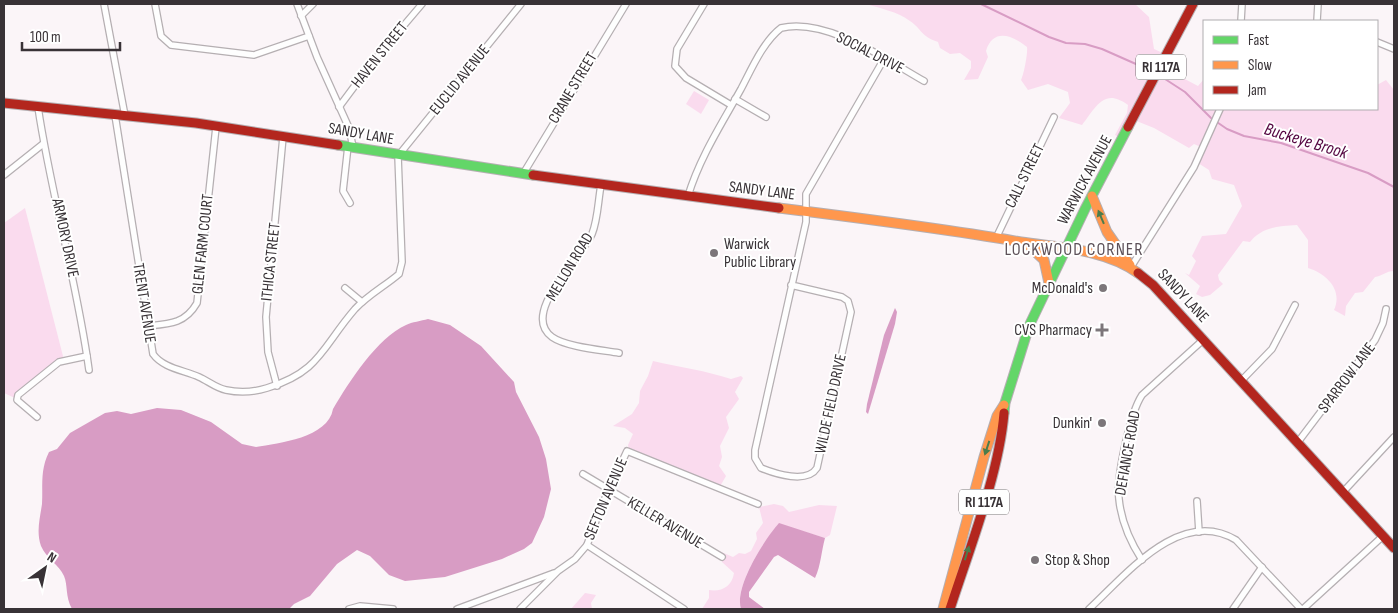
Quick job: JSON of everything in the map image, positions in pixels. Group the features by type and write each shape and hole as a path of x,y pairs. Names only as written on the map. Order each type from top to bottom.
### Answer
{"main road":[{"name":"WARWICK AVENUE","path":"950,609 988,486 1003,428 1005,403 1028,326 1092,196 1193,4"},
{"name":"SANDY LANE","path":"4,103 216,127 350,146 398,156 522,174 997,236 1022,242 1099,254 1131,267 1153,285 1394,548"},
{"path":"1092,196 1107,232 1131,267"},
{"path":"1022,242 1038,251 1045,259 1049,282"},
{"name":"WARWICK AVENUE","path":"944,609 952,572 984,457 997,416 1005,403"},
{"name":"RI 117A","path":"937,609 952,572"}],"street":[{"name":"TRENT AVENUE","path":"104,4 147,326 153,354 162,364 182,370 226,390 248,392 277,386 299,376 313,364 362,302 394,278 401,270 398,156"},
{"path":"155,4 161,36 170,45 254,55 309,36"},
{"path":"297,4 349,128 350,146 343,191 350,203"},
{"path":"301,16 313,4"},
{"name":"HAVEN STREET","path":"339,107 371,64 422,4"},
{"name":"EUCLID AVENUE","path":"398,156 521,4"},
{"name":"CRANE STREET","path":"522,174 626,4"},
{"path":"704,4 677,49 675,66 686,78 766,117"},
{"path":"1241,20 1242,4"},
{"path":"1317,20 1318,4"},
{"name":"SOCIAL DRIVE","path":"688,196 709,142 768,42 781,28 799,26 829,32 854,42 924,81"},
{"path":"1378,42 1394,49"},
{"name":"WILDE FIELD DRIVE","path":"791,285 842,297 848,301 851,312 818,468 814,473 804,478 764,469 757,464 754,458 806,211 806,194 884,58"},
{"name":"ARMORY DRIVE","path":"38,107 43,144 50,168 85,336 89,370"},
{"path":"1131,267 1190,175 1220,110"},
{"name":"CALL STREET","path":"997,236 1054,117"},
{"name":"GLEN FARM COURT","path":"147,326 179,322 189,315 197,303 216,127"},
{"name":"ITHICA STREET","path":"277,386 268,352 266,317 282,137"},
{"path":"4,175 43,144"},
{"name":"MELLON ROAD","path":"601,185 592,233 585,247 555,285 546,305 544,321 553,338 619,353"},
{"path":"345,288 362,302"},
{"path":"1241,381 1272,349 1295,305"},
{"name":"SPARROW LANE","path":"1298,442 1376,340 1386,309"},
{"name":"DEFIANCE ROAD","path":"1142,560 1132,544 1118,500 1118,486 1130,423 1136,403 1142,395 1203,340"},
{"path":"37,418 17,400 18,395 59,362 87,356"},
{"path":"1343,492 1393,439"},
{"name":"SEFTON AVENUE","path":"520,609 558,571 575,559 587,545 608,490 627,451 758,504"},
{"name":"KELLER AVENUE","path":"583,474 722,557"},
{"path":"1197,501 1199,532"},
{"path":"1089,609 1151,551 1171,539 1199,532 1217,532 1231,537 1302,609 1383,536"},
{"path":"587,545 684,609"},
{"path":"1233,609 1262,567"},
{"path":"457,609 558,571"},
{"path":"350,609 360,606 393,609"}],"shaded area":[{"path":"866,4 1135,4 1149,17 1154,49 1167,55 1162,67 1198,86 1203,80 1203,110 1378,110 1378,84 1386,80 1394,90 1394,271 1375,277 1363,292 1355,293 1346,306 1345,316 1334,310 1336,296 1332,284 1321,274 1308,268 1308,240 1297,225 1284,226 1265,230 1250,242 1243,241 1218,275 1219,280 1223,284 1210,295 1202,297 1196,294 1200,286 1185,273 1189,275 1196,261 1192,256 1202,236 1226,234 1242,206 1234,185 1212,179 1209,170 1198,163 1203,148 1194,144 1189,148 1154,128 1134,120 1123,139 1115,135 1127,113 1128,105 1113,98 1101,101 1082,125 1059,118 1070,103 1068,92 1048,84 1028,90 1021,80 1026,63 1027,47 1009,37 998,36 993,39 986,51 988,57 978,79 964,80 971,68 971,61 960,53 950,54 940,48 938,42 924,35 914,24 889,11"},
{"path":"694,91 709,100 701,114 686,104"},
{"path":"25,208 64,360 59,362 17,399 4,393 4,223"},
{"path":"895,308 897,312 895,324 868,414 866,412 867,404 884,335"},
{"path":"428,319 450,325 481,346 514,382 516,392 539,437 546,459 551,489 544,517 532,543 524,549 502,559 445,577 405,581 389,575 370,556 357,550 337,564 310,596 294,604 289,609 72,609 68,600 64,576 43,550 39,530 43,471 46,459 49,452 57,449 70,433 105,413 117,411 131,414 157,408 181,410 211,422 242,444 256,447 289,441 313,433 322,427 329,419 333,409 355,374 374,350 395,331 414,322"},
{"path":"653,361 731,379 741,376 743,378 735,392 739,399 726,417 729,428 720,446 722,457 719,466 726,476 719,488 629,450 628,445 633,434 625,428 613,426 632,414 639,403 640,391"},
{"path":"774,504 783,506 789,512 819,505 837,506 830,535 825,538 779,524 759,552 746,577 740,600 741,609 702,609 709,598 709,590 725,588 731,582 734,573 722,562 722,557 712,552 719,551 733,557 739,553 745,554 751,551 757,539 756,533 763,523 759,507"},
{"path":"779,523 825,538 815,578 778,555 774,557 749,592 749,597 765,609 741,609 740,600 746,577 759,552"},
{"path":"585,593 596,595 591,603 592,609 571,609"}],"waterway":[{"name":"Buckeye Brook","path":"981,4 1049,37 1066,43 1085,44 1102,49 1154,72"},
{"name":"Buckeye Brook","path":"1165,79 1185,92 1211,118 1227,129 1244,136 1281,143 1368,173 1394,187"}],"traffic: fast":[{"path":"1004,413 1005,403 1029,326 1085,209 1128,127"},
{"path":"338,145 533,175"}],"traffic: slow":[{"path":"1092,196 1107,232 1130,265"},
{"path":"779,208 870,219 1066,248 1097,254 1125,265 1138,273"},
{"path":"1027,244 1044,260 1049,283"},
{"path":"943,609 984,457 997,416 1004,405"}],"traffic: jam":[{"path":"1128,127 1193,4"},
{"path":"4,103 196,123 338,145"},
{"path":"533,175 779,208"},
{"path":"1138,273 1153,285 1394,548"},
{"path":"950,609 990,486 1001,437 1004,413"}],"place":[{"name":"Warwick Public Library","path":"714,253"},
{"name":"McDonald's","path":"1103,288"},
{"name":"CVS Pharmacy","path":"1102,330"},
{"name":"Dunkin'","path":"1102,423"},
{"name":"Stop & Shop","path":"1035,560"}],"district":[{"name":"LOCKWOOD CORNER","path":"1074,249"}]}
